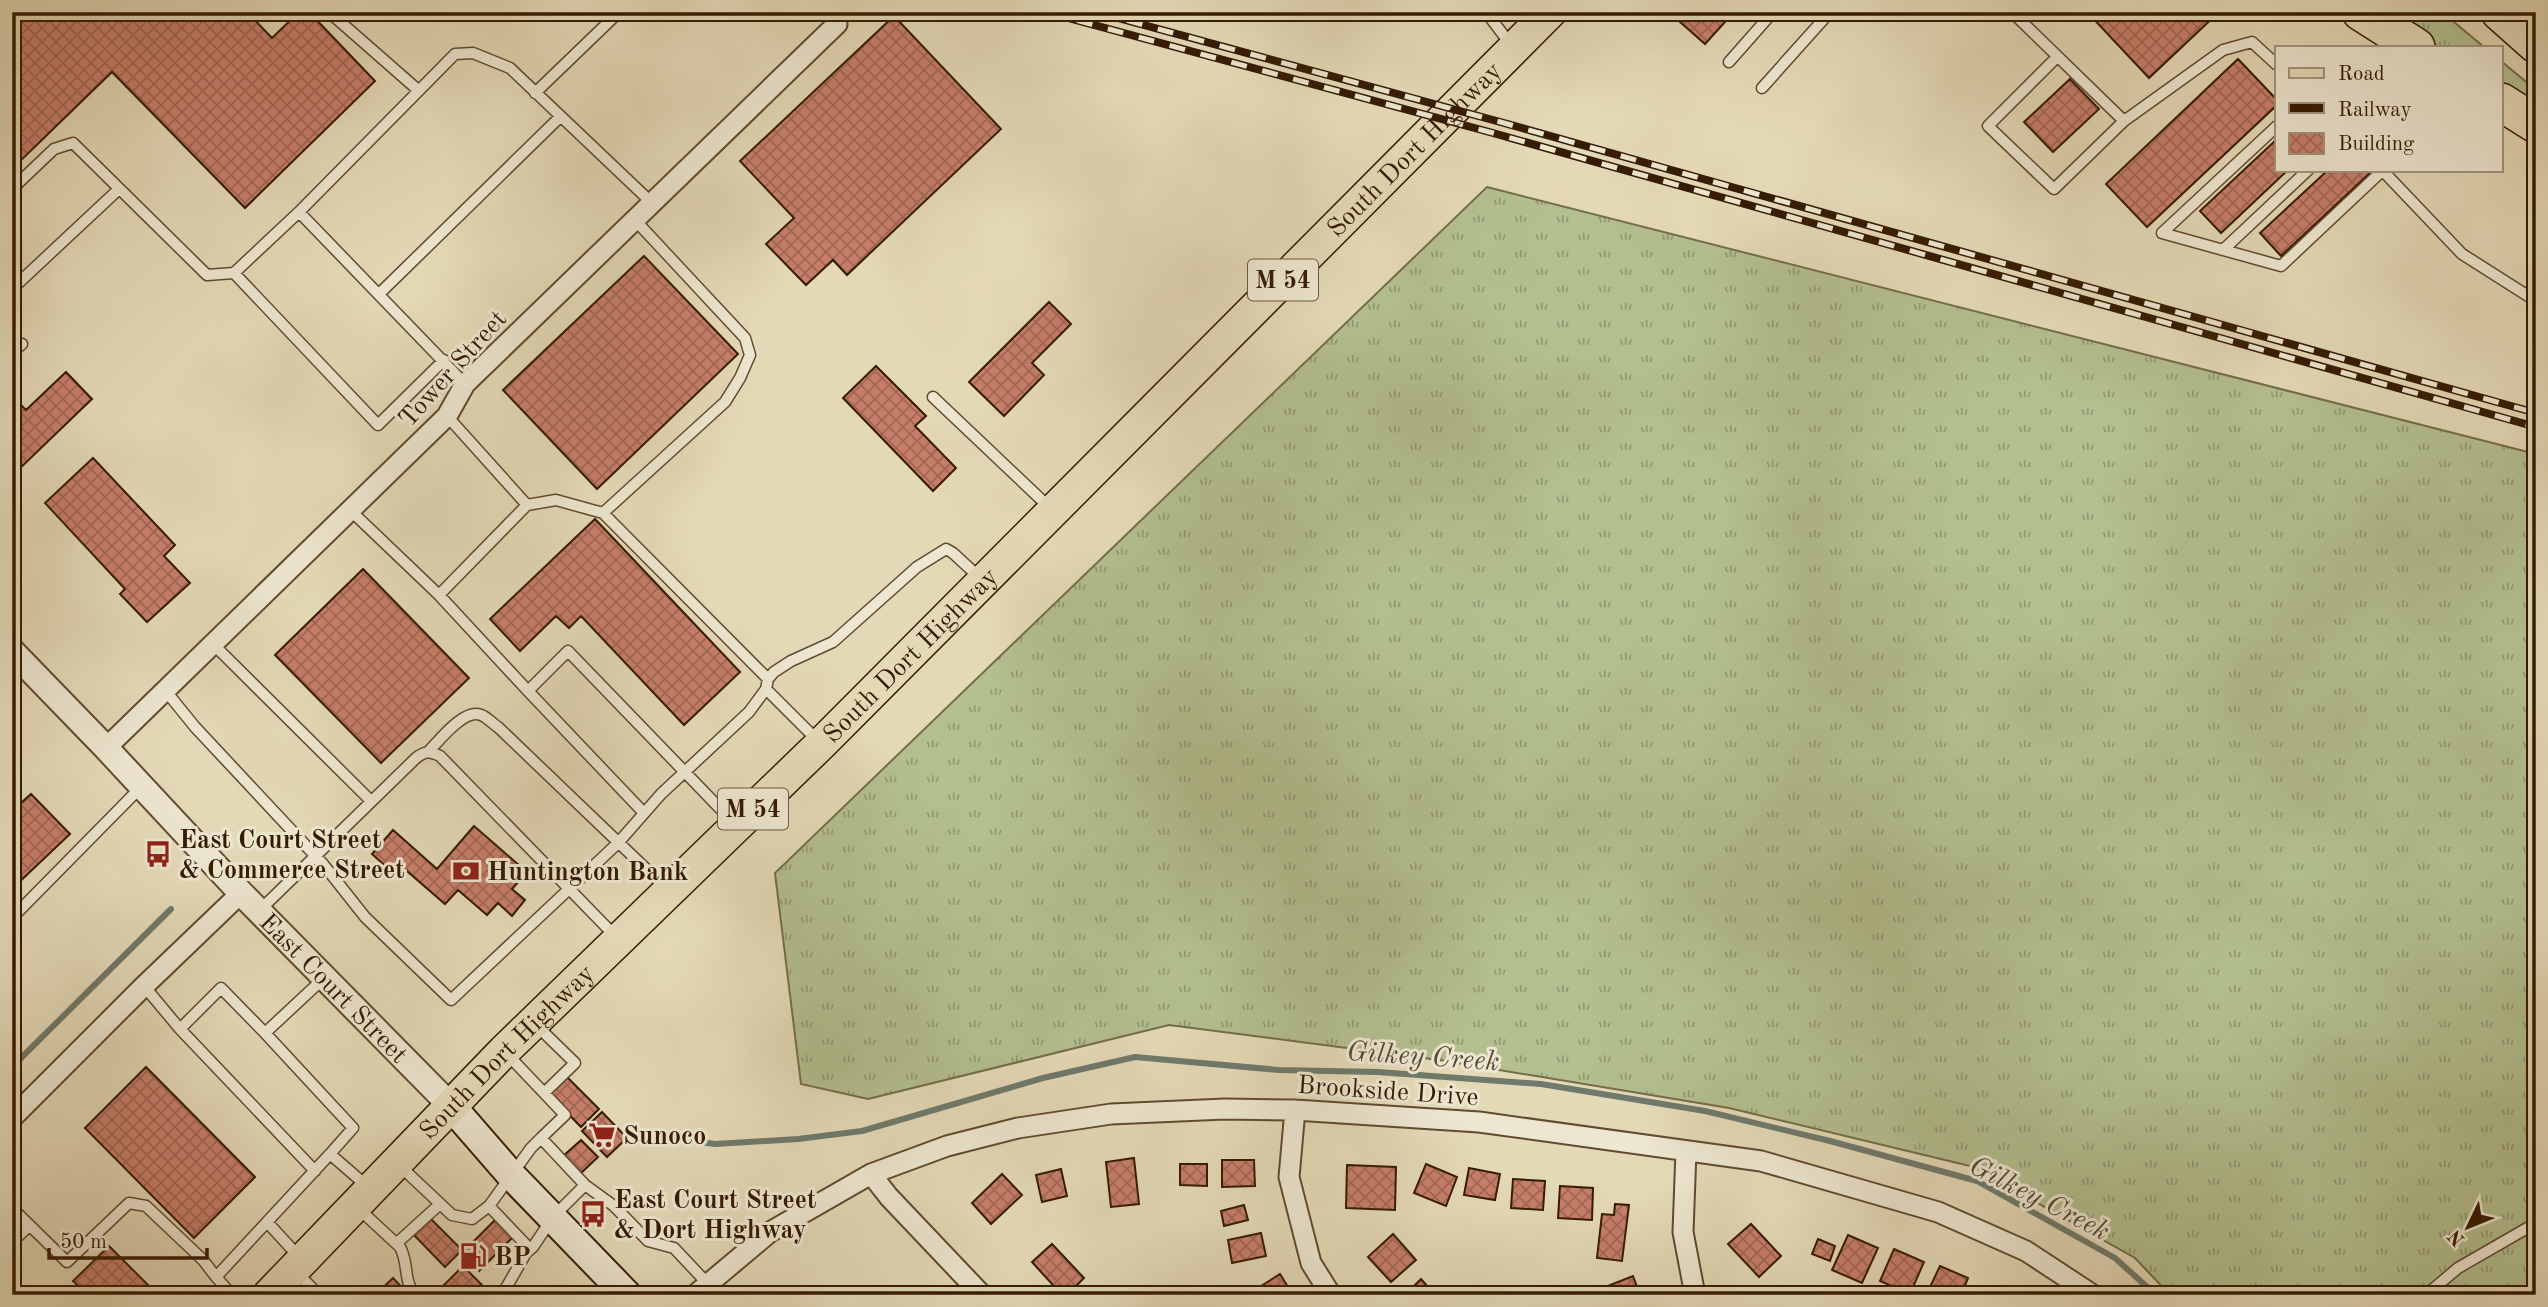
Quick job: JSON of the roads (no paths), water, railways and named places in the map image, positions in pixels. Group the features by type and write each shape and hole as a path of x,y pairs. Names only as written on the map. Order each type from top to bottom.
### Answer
{"highway":[{"path":"2361,12 2414,46"},
{"path":"2500,12 2536,44"},
{"path":"2502,103 2536,124"}],"main road":[{"name":"South Dort Highway","path":"269,1295 504,1051 821,744 1513,49 1540,16"},
{"name":"East Court Street","path":"451,1106 511,1175 627,1295"}],"street":[{"name":"Tower Street","path":"106,748 447,416 465,384 837,24"},
{"name":"East Court Street","path":"12,651 241,894 451,1106"},
{"path":"12,1118 241,894"},
{"name":"Brookside Drive","path":"701,1289 770,1232 871,1174 947,1146 1018,1128 1111,1114 1225,1109 1295,1110 1479,1122 1761,1161 1938,1212 2026,1251 2093,1295"},
{"path":"1295,1110 1289,1177 1311,1263 1331,1295"},
{"path":"1686,1151 1683,1232 1695,1295"},
{"path":"871,1174 889,1197 982,1295"}],"lane":[{"path":"329,12 418,90"},
{"path":"536,93 619,12"},
{"path":"1486,12 1513,49"},
{"path":"1729,62 1773,12"},
{"path":"1762,88 1830,12"},
{"path":"2012,12 2124,121"},
{"path":"2057,57 1988,126 2054,189 2124,121 2222,50 2252,42 2275,63"},
{"path":"12,189 54,149 73,143 206,275 234,273 299,212 455,54 474,53 510,68 652,203"},
{"path":"379,293 560,117"},
{"path":"2275,129 2162,233 2281,266 2381,172"},
{"path":"2223,250 2306,172"},
{"path":"2385,172 2462,254 2536,302"},
{"path":"12,289 119,189"},
{"path":"299,212 465,384"},
{"path":"603,513 725,402 750,355 745,338 635,220"},
{"path":"234,273 379,425 444,360"},
{"path":"12,353 22,344"},
{"path":"933,397 1053,511"},
{"path":"447,416 527,505"},
{"path":"439,595 527,505 556,500 603,513 821,744"},
{"path":"350,510 439,595 644,813"},
{"path":"165,690 195,727 314,855 365,917 451,1000 618,843 684,773 749,712 774,672 791,661 833,642 918,567 946,549 983,581"},
{"path":"213,643 371,801"},
{"path":"528,691 568,650 737,825"},
{"path":"259,911 416,758 428,752 458,721 469,714 480,714 499,728 669,891"},
{"path":"428,752 440,756 619,940"},
{"path":"12,918 141,787"},
{"path":"265,1033 325,977"},
{"path":"144,986 180,1029 315,1171"},
{"path":"180,1029 221,988 353,1128 216,1277"},
{"path":"533,1023 575,1063 544,1093"},
{"path":"396,1163 452,1215 472,1219 489,1206 541,1138 565,1115 504,1051"},
{"path":"541,1138 585,1185 614,1206 648,1241 674,1248 701,1289"},
{"path":"330,1154 405,1255 409,1287 415,1295"},
{"path":"502,1295 553,1217 585,1185"},
{"path":"12,1208 67,1262 129,1203 146,1206 203,1260 232,1295"},
{"path":"397,1243 440,1204"},
{"path":"489,1206 530,1249"},
{"path":"267,1222 319,1295"},
{"path":"2426,1295 2458,1268 2536,1223"},
{"path":"12,1242 29,1226"}],"waterway":[{"name":"Gilkey Creek","path":"12,1067 171,909"},
{"name":"Gilkey Creek","path":"653,1136 715,1144 798,1139 862,1131 1043,1078 1135,1057 1279,1070 1378,1072 1541,1084 1705,1111 1830,1141 1977,1181 2115,1258 2156,1295"}],"railway":[{"path":"1046,12 1493,133 2536,427"},
{"path":"1096,12 1504,123 2536,413"}],"place":[{"name":"East Court Street & Commerce Street","path":"158,854"},
{"name":"Huntington Bank","path":"466,871"},
{"name":"Sunoco","path":"602,1135"},
{"name":"East Court Street & Dort Highway","path":"593,1214"},
{"name":"BP","path":"473,1256"}]}
